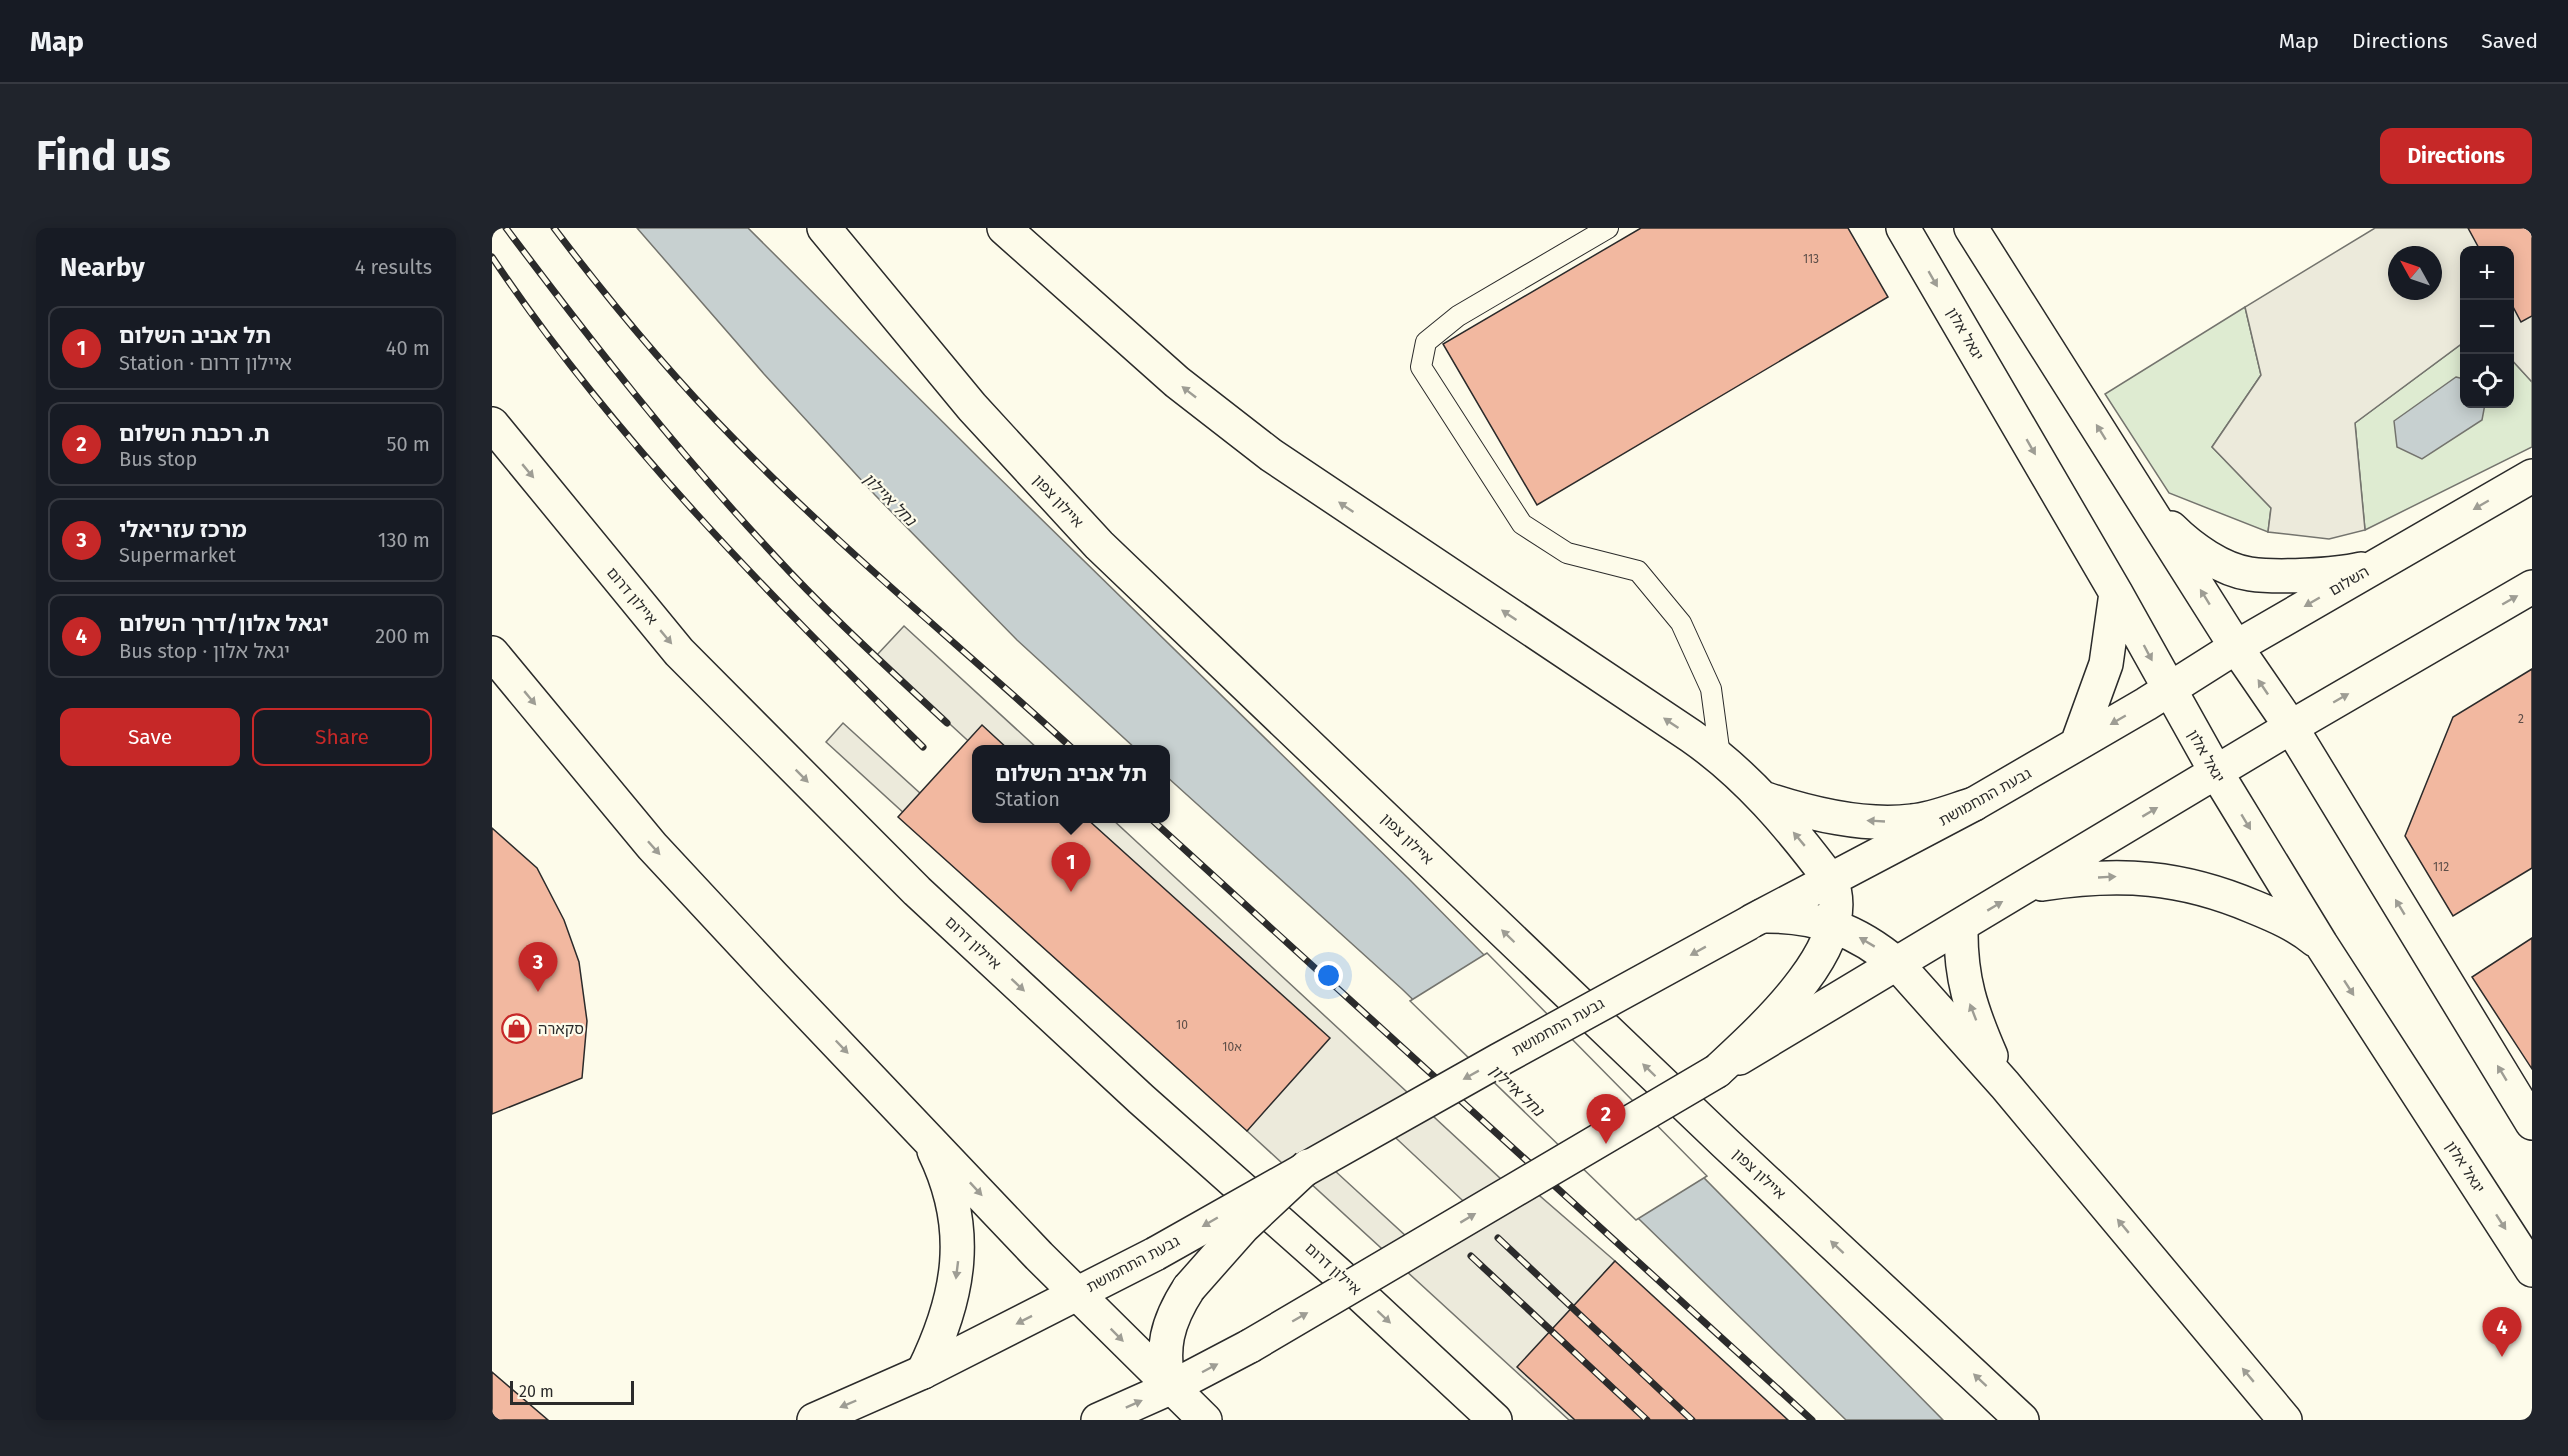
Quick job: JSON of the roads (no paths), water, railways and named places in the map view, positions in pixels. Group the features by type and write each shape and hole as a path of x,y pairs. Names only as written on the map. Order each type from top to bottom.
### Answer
{"main road":[{"name":"איילון צפון","path":"824,228 972,407 1099,545 1725,1143 2022,1420"},
{"path":"1004,228 1177,382 1270,455 1720,756 1766,799 1831,881 1836,892 1833,924 1806,978 1785,1006 1718,1071"},
{"name":"יגאל אלון","path":"1903,228 2116,593 2168,690 2216,772 2321,944 2532,1270"},
{"path":"1971,228 2235,647 2291,727 2532,1123"},
{"name":"איילון דרום","path":"492,424 679,652 916,891 1141,1099 1338,1274 1495,1420"},
{"name":"השלום","path":"2168,690 2235,647 2532,476"},
{"path":"2147,504 2180,537 2211,559 2250,574 2333,574 2377,565"},
{"path":"1098,1420 1170,1388 1250,1346 1898,965 2291,727 2532,587"},
{"path":"2077,744 2106,664 2116,593"},
{"path":"492,653 652,846 772,976 1076,1294 1205,1420"},
{"name":"גבעת התחמושת","path":"814,1420 923,1372 1155,1254 1308,1166 1756,920 1974,804 2168,690"},
{"path":"1766,799 1799,810 1889,822 1931,818 1974,804"},
{"path":"2028,887 2082,878 2120,876 2176,882 2253,906 2300,928 2321,944"},
{"path":"1756,920 1805,917 1833,924 1879,949 1898,965 2005,1085 2285,1420"},
{"path":"1961,926 1962,974 1967,996 2005,1085"},
{"path":"923,1372 948,1314 959,1263 950,1196 936,1155 925,1134"},
{"path":"1170,1388 1164,1347 1180,1303 1190,1288 1244,1227 1308,1166"}],"lane":[{"path":"1608,228 1458,316 1426,342 1421,367 1522,524 1567,553 1638,571 1680,623 1711,689 1720,756"}],"water":[{"name":"נחל איילון","path":"637,228 748,228 986,465 1408,878 1943,1420 1846,1420 1402,989 1170,780 1170,745 1132,745 1017,640 875,495 764,374"},
{"path":"2456,377 2460,378 2460,408 2484,408 2482,420 2422,459 2397,447 2394,421"}],"railway":[{"path":"506,228 636,395 738,516 816,598 947,723"},
{"path":"554,228 642,338 736,441 860,560 1068,745"},
{"path":"492,257 539,324 641,451 751,572 923,747"},
{"path":"1155,823 1812,1420"},
{"path":"1498,1238 1692,1420"},
{"path":"1471,1256 1647,1420"}],"place":[{"name":"תל אביב השלום","path":"1071,892"},
{"name":"מרכז עזריאלי","path":"538,992"},
{"name":"סקארה","path":"517,1029"},
{"name":"ת. רכבת השלום","path":"1606,1144"},
{"name":"יגאל אלון/דרך השלום","path":"2502,1357"}]}
